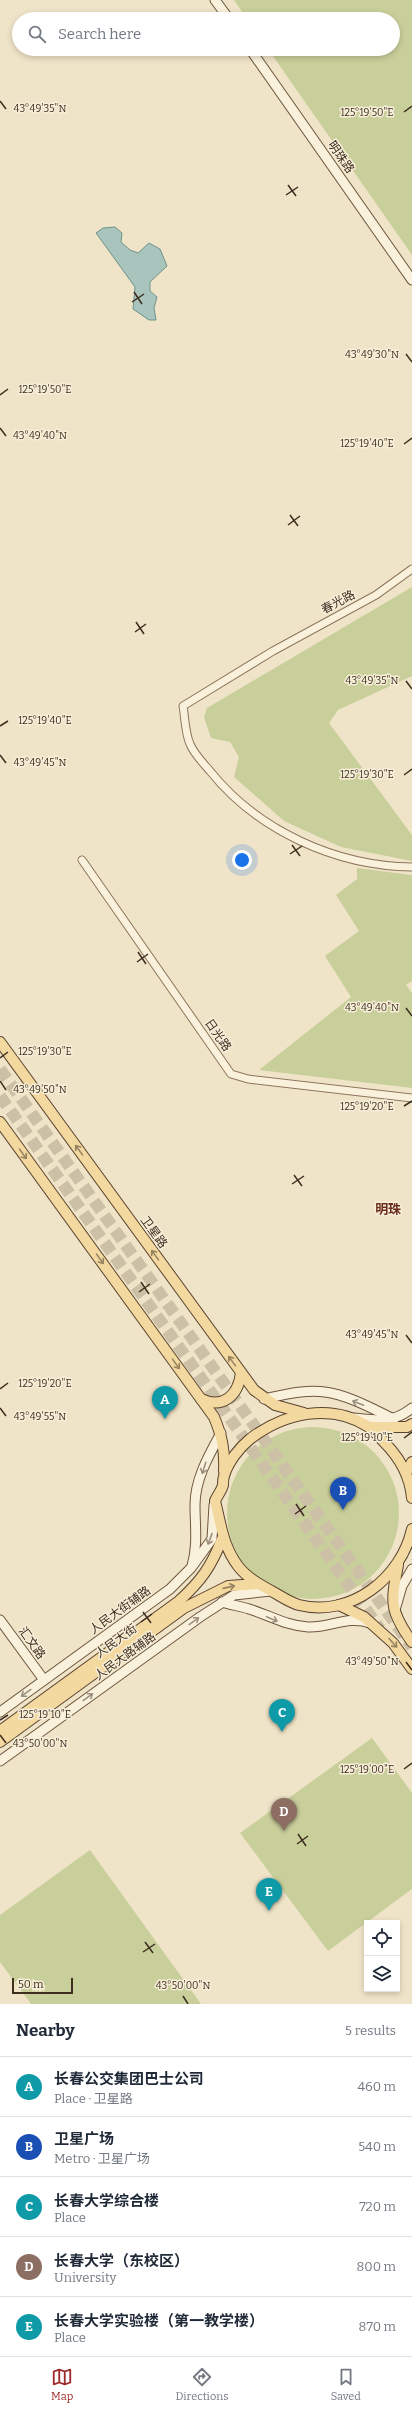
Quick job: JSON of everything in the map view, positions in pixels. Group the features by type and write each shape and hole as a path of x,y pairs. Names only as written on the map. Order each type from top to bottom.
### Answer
{"main road":[{"path":"215,0 224,12"},
{"name":"明珠路","path":"255,56 412,280"},
{"name":"卫星路","path":"0,1042 240,1373 254,1390 264,1399 275,1405 306,1413"},
{"path":"0,1122 214,1417 221,1433 225,1454 223,1486 215,1501 222,1539 238,1567 258,1584 298,1605 320,1607 339,1605 364,1595 383,1582 398,1564 409,1543 412,1529"},
{"path":"201,1399 214,1404 221,1403 236,1392 239,1385 240,1373"},
{"path":"264,1399 294,1393 325,1392 360,1403 394,1419"},
{"path":"223,1476 234,1456 249,1440 276,1422 306,1413 327,1413 348,1418 385,1421 401,1417 412,1408"},
{"path":"348,1418 369,1427 397,1454 412,1490"},
{"path":"369,1427 407,1428 412,1424"},
{"path":"191,1568 197,1536 195,1503 204,1465 221,1433"},
{"path":"406,1473 412,1462"},
{"name":"人民大街辅路","path":"0,1712 170,1589 191,1568 212,1539 215,1501"},
{"name":"人民大街","path":"0,1731 179,1602 199,1583 212,1565 222,1539"},
{"path":"398,1564 392,1597 394,1611 412,1642"},
{"path":"394,1611 402,1586 412,1569"},
{"name":"人民大街","path":"0,1742 184,1608 228,1586 258,1584"},
{"name":"人民大路辅路","path":"0,1761 222,1602 242,1593 272,1591"},
{"path":"222,1602 250,1609 279,1621 309,1627 341,1621 361,1620 373,1624"},
{"path":"339,1605 364,1617 373,1624 393,1643 412,1669"},
{"name":"汇文路","path":"0,1620 44,1680"}],"street":[{"name":"春光路","path":"412,569 376,595 273,651 183,706 190,744 223,787 274,829 332,855 390,866 412,867"},
{"name":"日光路","path":"82,860 231,1074 248,1078 412,1098"}],"green space":[{"path":"234,0 412,0 412,255 273,56 400,56 400,12 242,12"},
{"path":"412,587 412,676 338,710 329,723 412,835 412,861 341,847 284,821 234,777 239,757 230,742 211,738 204,717 207,708"},
{"path":"357,868 412,875 412,981 406,985 412,993 412,1088 259,1070 351,997 325,956 359,931 336,895 357,879"},
{"path":"305,1427 321,1427 338,1430 354,1437 368,1446 380,1458 389,1472 396,1488 399,1513 398,1530 393,1546 380,1568 368,1580 354,1589 338,1596 321,1599 305,1599 288,1596 272,1589 258,1580 246,1568 237,1554 230,1538 227,1521 227,1505 230,1488 237,1472 246,1458 258,1446 272,1437 288,1430"},
{"path":"372,1738 412,1793 412,1889 370,1920 364,1920 364,1924 328,1951 240,1833"},
{"path":"90,1850 201,2004 31,2004 0,1962 0,1915"}],"water":[{"path":"115,227 122,233 121,242 130,250 138,253 149,243 160,249 167,266 150,282 150,291 157,297 154,308 156,320 149,320 133,309 135,287 96,233 103,228"}],"tunnel":[{"path":"0,1069 412,1647"},
{"path":"0,1096 380,1629"}],"place":[{"name":"长春公交集团巴士公司","path":"165,1419"},
{"name":"卫星广场","path":"343,1510"},
{"name":"长春大学综合楼","path":"282,1732"},
{"name":"长春大学（东校区）","path":"284,1831"},
{"name":"长春大学实验楼（第一教学楼）","path":"269,1911"}],"district":[{"name":"明珠","path":"388,1209"}]}
